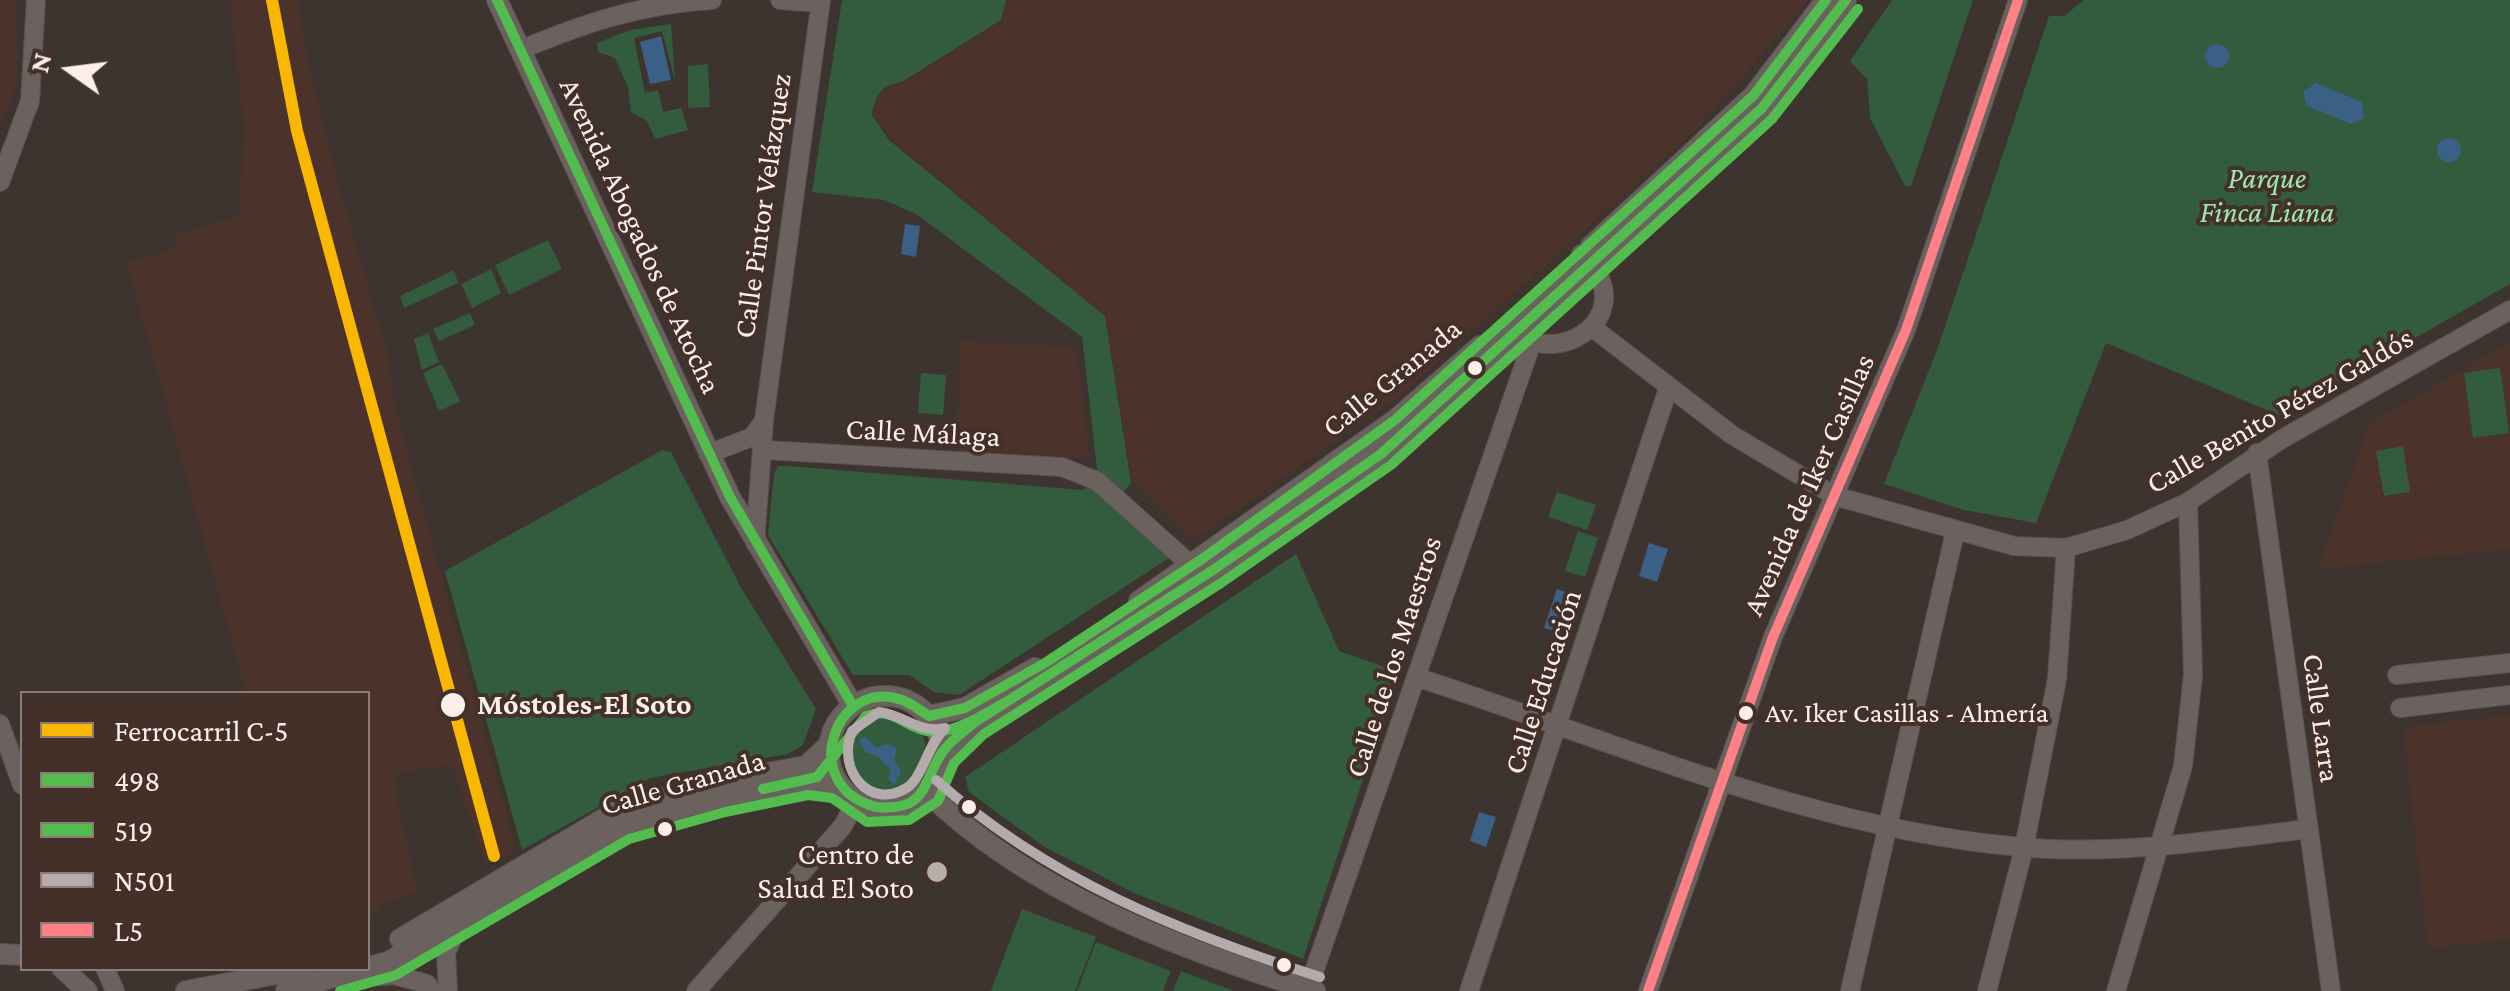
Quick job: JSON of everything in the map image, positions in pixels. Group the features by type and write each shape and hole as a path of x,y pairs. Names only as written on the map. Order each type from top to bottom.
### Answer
{"street":[{"path":"0,182 30,102 36,0"},
{"name":"Avenida Abogados de Atocha","path":"497,0 708,454 756,543"},
{"path":"520,50 606,15 658,3 712,0"},
{"path":"780,0 821,1"},
{"name":"Calle Granada","path":"941,754 974,722 1213,570 1380,454 1524,338 1586,260 1754,95 1826,0"},
{"name":"Calle Granada","path":"929,716 965,708 1045,663 1192,566 1395,420 1762,108 1846,0"},
{"name":"Avenida de Iker Casillas","path":"1648,991 1772,637 1906,330 2018,0"},
{"name":"Calle Pintor Velázquez","path":"756,543 764,420 821,1"},
{"path":"1524,338 1554,345 1574,340 1592,328 1602,304 1602,282 1586,260"},
{"name":"Calle Benito Pérez Galdós","path":"1592,328 1732,435 1835,496 2014,546 2066,548 2127,530 2188,502 2258,453 2510,310"},
{"name":"Calle de los Maestros","path":"1312,990 1524,338"},
{"name":"Calle Educación","path":"1469,991 1668,389"},
{"path":"708,454 752,437 764,420"},
{"name":"Calle Málaga","path":"765,450 1062,467 1097,480 1192,566"},
{"name":"Calle Larra","path":"2258,453 2331,991"},
{"path":"2116,991 2183,766 2192,674 2188,502"},
{"path":"1850,991 1955,532"},
{"path":"756,543 853,706"},
{"path":"1987,991 2024,848 2058,680 2066,548"},
{"path":"2397,675 2510,663"},
{"path":"1416,676 1722,781 1886,828 2024,848 2162,846 2308,829"},
{"path":"2400,708 2510,695"},
{"path":"883,696 903,698 929,716 941,754 926,791 903,806 887,808 856,800 838,784 829,745 835,726 853,706 883,696"},
{"path":"0,724 20,780"},
{"name":"Calle Granada","path":"370,954 617,811 718,782 806,766 829,745"},
{"name":"Calle Granada","path":"370,968 390,961 622,825 773,786 808,780 838,784"},
{"path":"926,791 948,812 1047,880 1194,948 1312,990"},
{"path":"696,991 844,826 856,800"},
{"path":"448,991 446,953 461,919"},
{"path":"65,971 87,991"},
{"path":"186,991 292,971"},
{"name":"Calle Granada","path":"286,991 362,971"},
{"path":"340,979 394,976 427,984 431,991"}],"shaded area":[{"path":"0,0 17,0 17,86 0,127"},
{"path":"230,0 298,0 306,52 336,175 389,358 394,402 517,852 485,862 452,765 396,773 398,804 418,891 382,904 370,919 370,691 245,691 127,263 175,248 173,235 239,216 244,130"},
{"path":"1006,0 1808,1 1697,129 1401,395 1193,541 1132,483 1105,316 890,139 873,115 877,97 888,87 903,84 1000,20"},
{"path":"960,341 1076,347 1090,458 957,451"},
{"path":"2510,342 2510,549 2318,569 2369,424"},
{"path":"2510,715 2510,939 2428,949 2403,727"}],"green space":[{"path":"842,0 1006,0 1001,20 902,82 884,89 877,96 872,115 889,140 1105,316 1131,483 1121,496 1169,558 959,695 934,692 909,675 853,675 768,535 774,474 778,466 788,466 1083,490 1098,477 1082,337 916,214 884,200 812,192"},
{"path":"1892,0 1973,0 1911,186 1905,186 1870,118 1867,79 1850,61"},
{"name":"Parque Finca Liana","path":"2084,0 2510,0 2510,284 2279,415 2106,343 2036,523 1964,510 1884,484 1939,345 2049,16 2064,16"},
{"path":"671,24 675,80 662,31 634,38 645,93 658,90 663,112 681,108 688,130 655,139 647,121 631,112 628,87 615,58 598,52 597,43 630,30"},
{"path":"708,64 710,107 688,108 688,66"},
{"path":"548,240 562,269 509,295 495,265"},
{"path":"491,269 501,293 472,308 461,284"},
{"path":"454,270 458,283 404,308 400,296"},
{"path":"470,313 475,325 439,341 433,329"},
{"path":"428,333 439,362 422,370 414,339"},
{"path":"442,364 460,401 439,411 423,373"},
{"path":"2500,368 2509,433 2473,438 2464,373"},
{"path":"921,373 946,375 943,415 918,413"},
{"path":"2403,446 2410,492 2384,496 2376,451"},
{"path":"662,450 671,452 740,586 816,709 803,745 788,754 650,778 522,850 445,571"},
{"path":"1557,492 1596,505 1587,530 1548,517"},
{"path":"1578,531 1598,538 1585,577 1565,571"},
{"path":"1296,554 1339,651 1399,672 1303,959 1134,893 1043,846 969,792 965,777"},
{"path":"885,711 901,714 914,723 923,736 923,768 914,781 901,790 885,793 869,790 856,781 847,768 844,752 847,736 856,723 869,714"},
{"path":"1022,909 1096,937 1075,991 991,991"},
{"path":"1096,942 1171,971 1163,991 1077,991"},
{"path":"1181,971 1234,991 1173,991"}],"water":[{"path":"661,36 671,80 650,84 640,42"},
{"path":"2217,44 2226,47 2226,65 2217,68 2208,65 2205,56 2208,47"},
{"path":"2316,83 2362,102 2364,118 2351,124 2307,106 2303,92"},
{"path":"2449,138 2458,141 2458,159 2449,162 2440,159 2437,150 2440,141"},
{"path":"905,224 920,226 916,257 901,254"},
{"path":"1649,543 1668,549 1657,582 1639,576"},
{"path":"1557,589 1576,596 1563,634 1544,628"},
{"path":"865,737 876,748 887,744 897,748 894,760 901,771 895,784 888,779 891,770 876,755 865,752 859,739"},
{"path":"1479,812 1496,817 1486,847 1470,841"}],"rail line":[{"name":"C-5","path":"272,0 297,131 494,856"}],"transit line":[{"name":"498","path":"497,0 730,497 853,706"},
{"name":"498","path":"1826,0 1754,95 1395,420 1202,559 1045,663 965,708 929,716 902,700 878,697 858,704 843,718 834,737 831,758 837,778 851,795 876,807 906,805 922,792 944,750 975,722 1213,570 1381,454 1762,108 1846,0"},
{"name":"L5","path":"1648,991 1773,637 1906,330 2018,0"},
{"name":"519","path":"340,991 396,975 629,839 725,812 808,795 832,798 867,822 909,820 938,801 954,763 984,734 1221,583 1391,465 1772,119 1858,9"},
{"name":"519","path":"763,789 817,777 866,716 884,714 919,729 937,731 967,723 1004,703"},
{"name":"N501","path":"879,712 927,728 945,728 913,782 894,793 869,791 860,783 849,760 852,731 879,712"},
{"name":"N501","path":"936,780 1023,846 1117,899 1216,941 1320,977"}],"place":[{"name":"Móstoles-El Soto","path":"453,705"},
{"name":"Av. Iker Casillas - Almería","path":"1746,713"},
{"name":"Centro de Salud El Soto","path":"937,872"}]}
